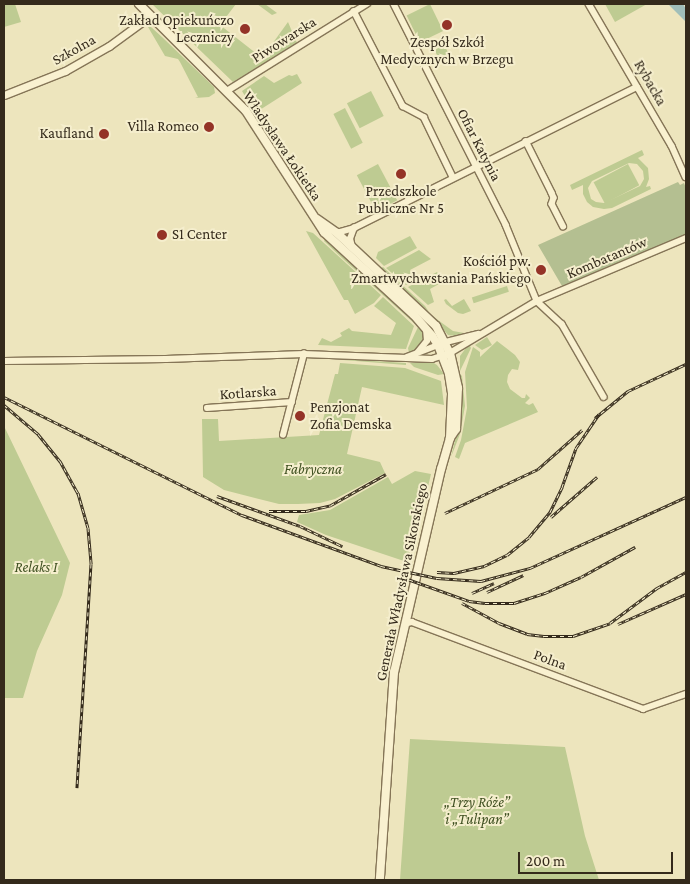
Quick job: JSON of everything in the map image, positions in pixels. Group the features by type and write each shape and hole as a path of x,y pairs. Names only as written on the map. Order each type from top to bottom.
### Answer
{"main road":[{"name":"Władysława Łokietka","path":"139,4 227,91 252,119 298,194 326,234 442,344"},
{"name":"Władysława Łokietka","path":"317,219 337,233 427,316 447,354"},
{"name":"Generała Władysława Sikorskiego","path":"380,880 393,685 405,624 441,469 450,434 456,429 459,402 456,373 447,354"}],"street":[{"name":"Piwowarska","path":"227,91 367,4"},
{"name":"Ofiar Katynia","path":"394,4 506,225 537,301"},
{"name":"Rybacka","path":"589,4 672,146 686,177"},
{"path":"354,11 404,106 424,117 453,177"},
{"name":"Szkolna","path":"4,95 65,71 109,46 150,16"},
{"path":"337,233 354,228 637,86"},
{"path":"526,141 552,193 554,198 552,204 562,226"},
{"path":"352,247 350,239 354,228"},
{"name":"Kombatantów","path":"479,334 537,301 686,238"},
{"path":"537,301 562,324 604,397"},
{"path":"414,354 426,341 424,326"},
{"path":"407,357 442,344 479,334"},
{"path":"4,362 304,354 432,359 447,354 479,334"},
{"path":"284,435 304,354"},
{"name":"Kotlarska","path":"207,408 292,402"},
{"name":"Polna","path":"405,624 412,622 643,708 686,694"}],"green space":[{"path":"4,4 15,4 21,22 4,27"},
{"path":"152,4 236,4 220,25 262,58 288,22 297,43 233,82"},
{"path":"257,4 265,4 277,13 272,15"},
{"path":"430,4 443,31 420,42 407,15"},
{"path":"605,4 647,4 615,22"},
{"path":"148,27 151,27 162,37 214,87 215,93 209,97 195,98 198,97 180,62 178,59 165,56"},
{"path":"444,45 450,56 441,62 434,50"},
{"path":"297,74 302,83 255,113 242,91 264,76 274,83 289,75"},
{"path":"371,91 384,116 360,128 347,103"},
{"path":"345,108 363,143 351,149 333,114"},
{"path":"642,150 644,155 638,158 648,168 649,179 646,187 650,186 651,189 612,208 604,209 593,207 587,202 583,194 583,185 572,190 570,185","holes":["629,163 637,164 643,171 644,179 640,186 604,203 591,199 588,188 592,181"]},
{"path":"378,164 397,200 376,211 357,175"},
{"path":"628,164 639,185 605,204 594,182"},
{"path":"678,182 680,185 684,183 686,188 686,234 562,286 538,245"},
{"path":"306,231 313,233 381,295 374,303 355,314 348,300 344,300"},
{"path":"410,236 417,248 384,266 376,258 378,252"},
{"path":"326,238 417,322 415,324 342,258 324,241"},
{"path":"419,250 431,259 410,270 413,281 406,285 386,268"},
{"path":"383,267 425,306 429,312 380,269"},
{"path":"437,272 440,277 445,274 448,279 430,289 434,302 428,305 408,287"},
{"path":"507,286 509,292 474,303 472,297"},
{"path":"383,297 414,326 406,349 318,345 322,338 331,342 342,336 340,333 349,328 352,331 391,335 396,323 374,306"},
{"path":"446,299 452,306 464,299 471,311 463,314 458,313 446,304 444,300"},
{"path":"431,315 453,331 464,333 456,336 448,335"},
{"path":"419,325 424,339 419,348 409,353 408,348"},
{"path":"487,337 492,345 482,350 475,345"},
{"path":"497,341 515,355 520,362 518,370 512,369 508,375 507,382 510,389 522,398 525,398 526,394 530,398 525,403 529,405 533,403 538,412 465,443 459,459 455,457 461,440 467,408 465,372 473,347 480,352 480,357"},
{"path":"469,344 471,348 460,371 460,356"},
{"path":"343,360 406,363 406,365"},
{"path":"432,362 444,374 438,375 414,367 410,363"},
{"name":"Fabryczna","path":"340,363 405,368 441,381 444,405 362,387 347,454 380,462 385,473 335,499 320,503 298,504 279,504 224,490 203,477 202,419 218,419 219,441 319,435 335,374 338,374"},
{"path":"460,374 462,376 465,406 460,434 451,457 462,412"},
{"name":"Relaks I","path":"4,426 70,563 62,595 37,651 23,698 4,698"},
{"path":"415,471 431,474 410,563 326,535 297,522 299,515 330,510 388,477 392,484"},
{"name":"„Trzy Róże” i „Tulipan”","path":"410,739 565,747 585,836 599,880 400,880"}],"water":[{"path":"668,4 683,4 686,9 686,22"}],"railway":[{"path":"595,418 628,391 686,364"},
{"path":"4,397 242,515 381,566 437,578 481,581 530,568 686,497"},
{"path":"4,405 38,434 60,461 78,493 88,528 91,564 77,788"},
{"path":"437,572 454,573 484,566 507,555 529,537 550,512 562,487 576,448 599,414"},
{"path":"445,513 538,469 582,430"},
{"path":"269,511 306,511 331,505 386,474"},
{"path":"551,517 597,477"},
{"path":"217,496 300,526 342,546"},
{"path":"402,577 469,601 514,603 545,593 581,577 635,547"},
{"path":"462,603 499,623 527,634 573,636 610,623 657,588 686,572"},
{"path":"487,592 523,575"},
{"path":"472,593 494,583"},
{"path":"618,624 686,594"}],"place":[{"name":"Zespół Szkół Medycznych w Brzegu","path":"447,25"},
{"name":"Zakład Opiekuńczo Leczniczy","path":"245,29"},
{"name":"Villa Romeo","path":"209,127"},
{"name":"Kaufland","path":"104,134"},
{"name":"Przedszkole Publiczne Nr 5","path":"401,174"},
{"name":"S1 Center","path":"162,235"},
{"name":"Kościół pw. Zmartwychwstania Pańskiego","path":"541,270"},
{"name":"Penzjonat Zofia Demska","path":"300,416"}]}
